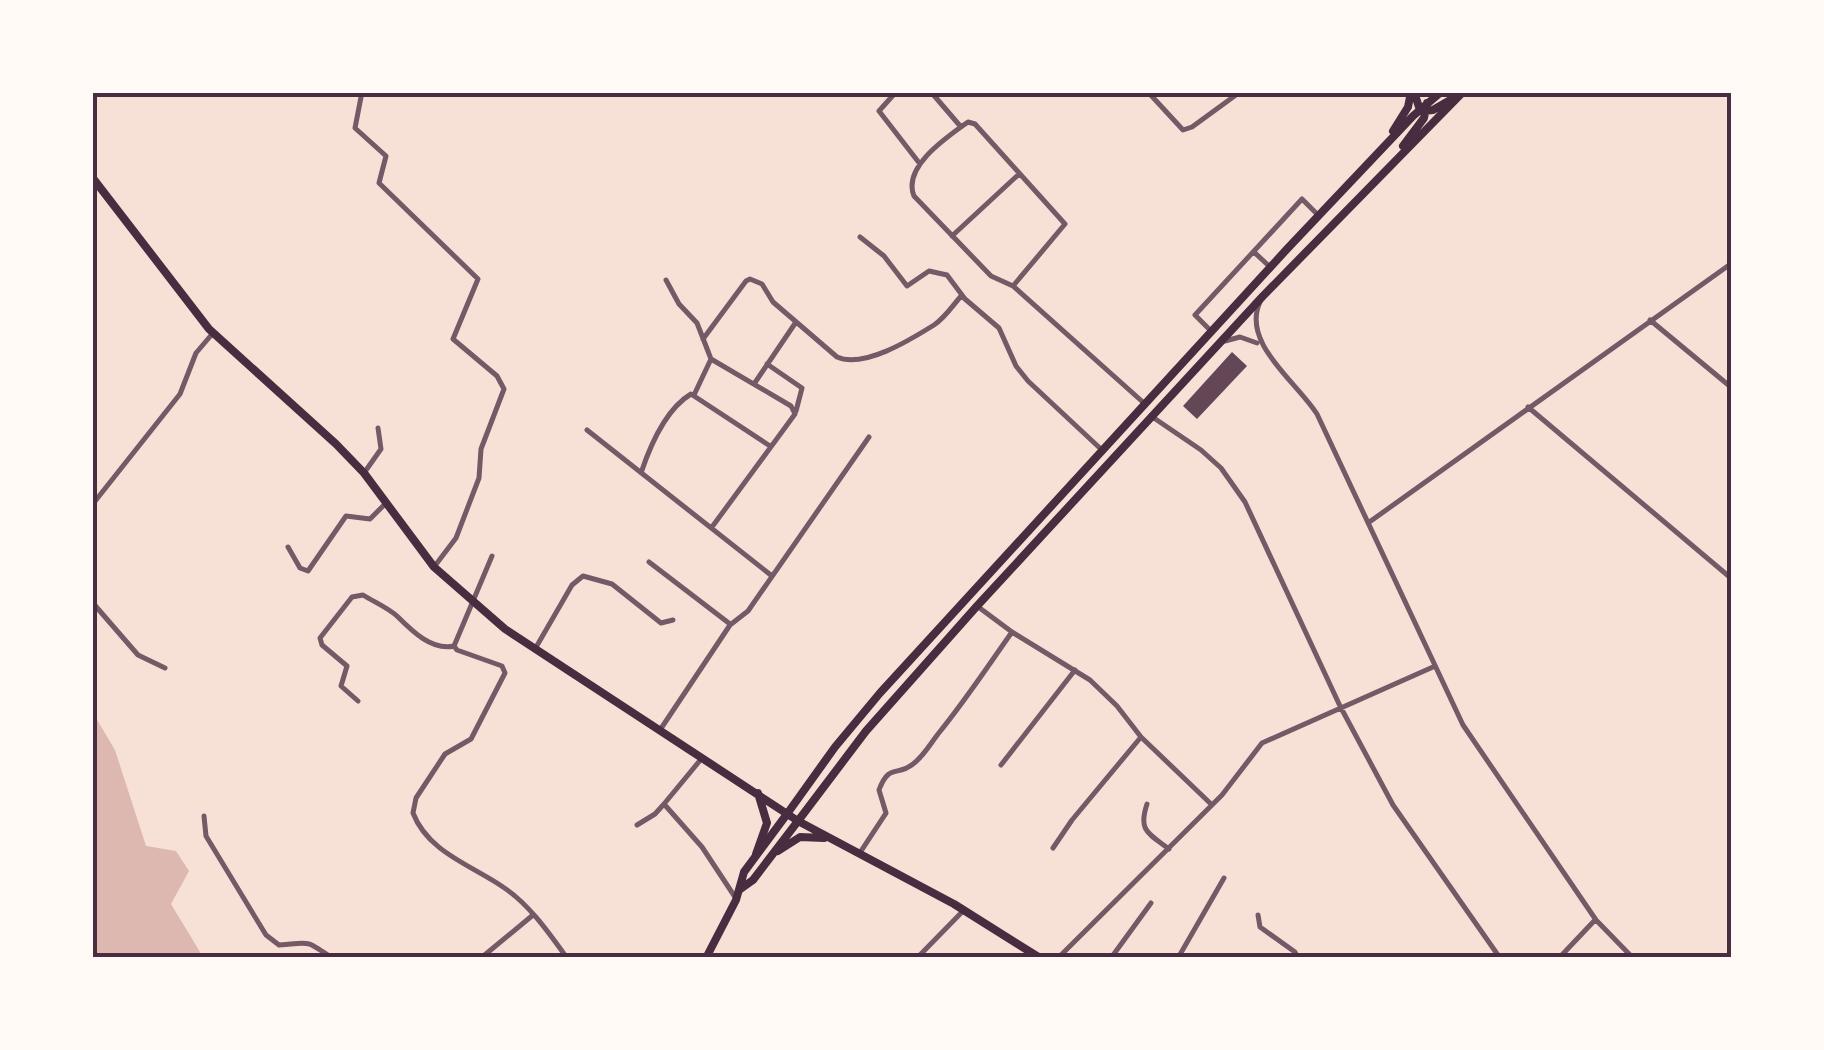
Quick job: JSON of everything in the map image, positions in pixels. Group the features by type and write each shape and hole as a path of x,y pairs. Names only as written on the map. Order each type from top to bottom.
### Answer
{"main road":[{"path":"1413,92 1424,108"},
{"path":"1382,148 1413,92"},
{"path":"1380,174 1420,125 1425,92"},
{"path":"706,958 736,900 744,872 835,747 880,693 1318,216 1441,92"},
{"path":"1424,108 1463,92"},
{"path":"740,890 753,880 866,732 977,606 1262,296 1463,92"},
{"path":"92,177 213,333 364,473 434,567 472,602 798,821 964,910 1040,958"},
{"path":"756,854 767,823 758,793"},
{"path":"769,858 800,836 828,839"}],"street":[{"path":"362,92 355,128 386,156 378,183 478,279 453,339 496,376 504,389 480,449 479,478 457,536 434,567"},
{"path":"896,92 879,111 920,164"},
{"path":"932,92 960,127"},
{"path":"1148,92 1183,130 1240,92"},
{"path":"1013,286 1064,224 975,124 968,122 920,164 910,186 914,196 991,276 1013,286 1146,404"},
{"path":"952,236 1019,174"},
{"path":"1212,332 1195,315 1302,199 1318,216"},
{"path":"860,237 885,258 903,283 912,284 929,271 947,274 962,295 999,328 1016,366 1028,381 1103,451"},
{"path":"1254,252 1270,268"},
{"path":"1368,524 1732,263"},
{"path":"666,280 679,304 698,323 711,359 792,406 795,414"},
{"path":"703,339 750,280 762,284 774,302 837,357 856,362 935,324 962,295"},
{"path":"1262,296 1254,319 1260,344 1303,392 1316,414 1463,725 1596,920 1633,958"},
{"path":"1650,320 1732,388"},
{"path":"754,384 796,322"},
{"path":"92,505 180,394 196,353 213,333"},
{"path":"1222,343 1240,337 1260,344"},
{"path":"641,473 655,438 684,398 694,395 711,359"},
{"path":"712,527 795,414 802,388 768,364"},
{"path":"694,395 770,446"},
{"path":"1528,407 1732,578"},
{"path":"1152,416 1221,468 1245,502 1340,706 1393,805 1500,958"},
{"path":"364,473 382,449 378,428"},
{"path":"587,430 772,576"},
{"path":"660,730 730,624 748,612 869,437"},
{"path":"288,548 300,568 308,570 346,516 370,519 386,502"},
{"path":"454,646 492,556"},
{"path":"649,562 730,624"},
{"path":"536,648 572,584 583,576 612,584 661,624 673,620"},
{"path":"358,701 341,686 346,666 322,645 320,638 352,597 363,595 398,617 406,629 440,646 454,646 502,666 505,672 472,738 445,754 416,798 412,813 425,835 460,863 502,886 567,958"},
{"path":"92,602 138,655 164,668"},
{"path":"977,606 1076,670 1117,706 1140,737 1212,804"},
{"path":"859,855 886,813 879,790 887,774 909,767 918,759 1012,632"},
{"path":"1058,958 1212,804 1262,744 1433,667"},
{"path":"1002,765 1076,670"},
{"path":"1053,848 1140,737"},
{"path":"637,824 664,804 702,758"},
{"path":"664,804 702,847 736,900"},
{"path":"1147,804 1142,819 1144,829 1168,849"},
{"path":"204,816 206,836 266,936 278,945 298,940 309,942 332,958"},
{"path":"1178,958 1224,878"},
{"path":"1111,958 1151,903"},
{"path":"917,958 964,910"},
{"path":"480,958 532,915"},
{"path":"1258,915 1260,926 1298,958"},
{"path":"1559,958 1596,920"},
{"path":"923,951 930,958"}],"shaded area":[{"path":"93,713 115,750 146,846 176,851 189,871 171,904 203,957 93,957"}],"building":[{"path":"1232,352 1247,366 1197,419 1183,406"}]}
